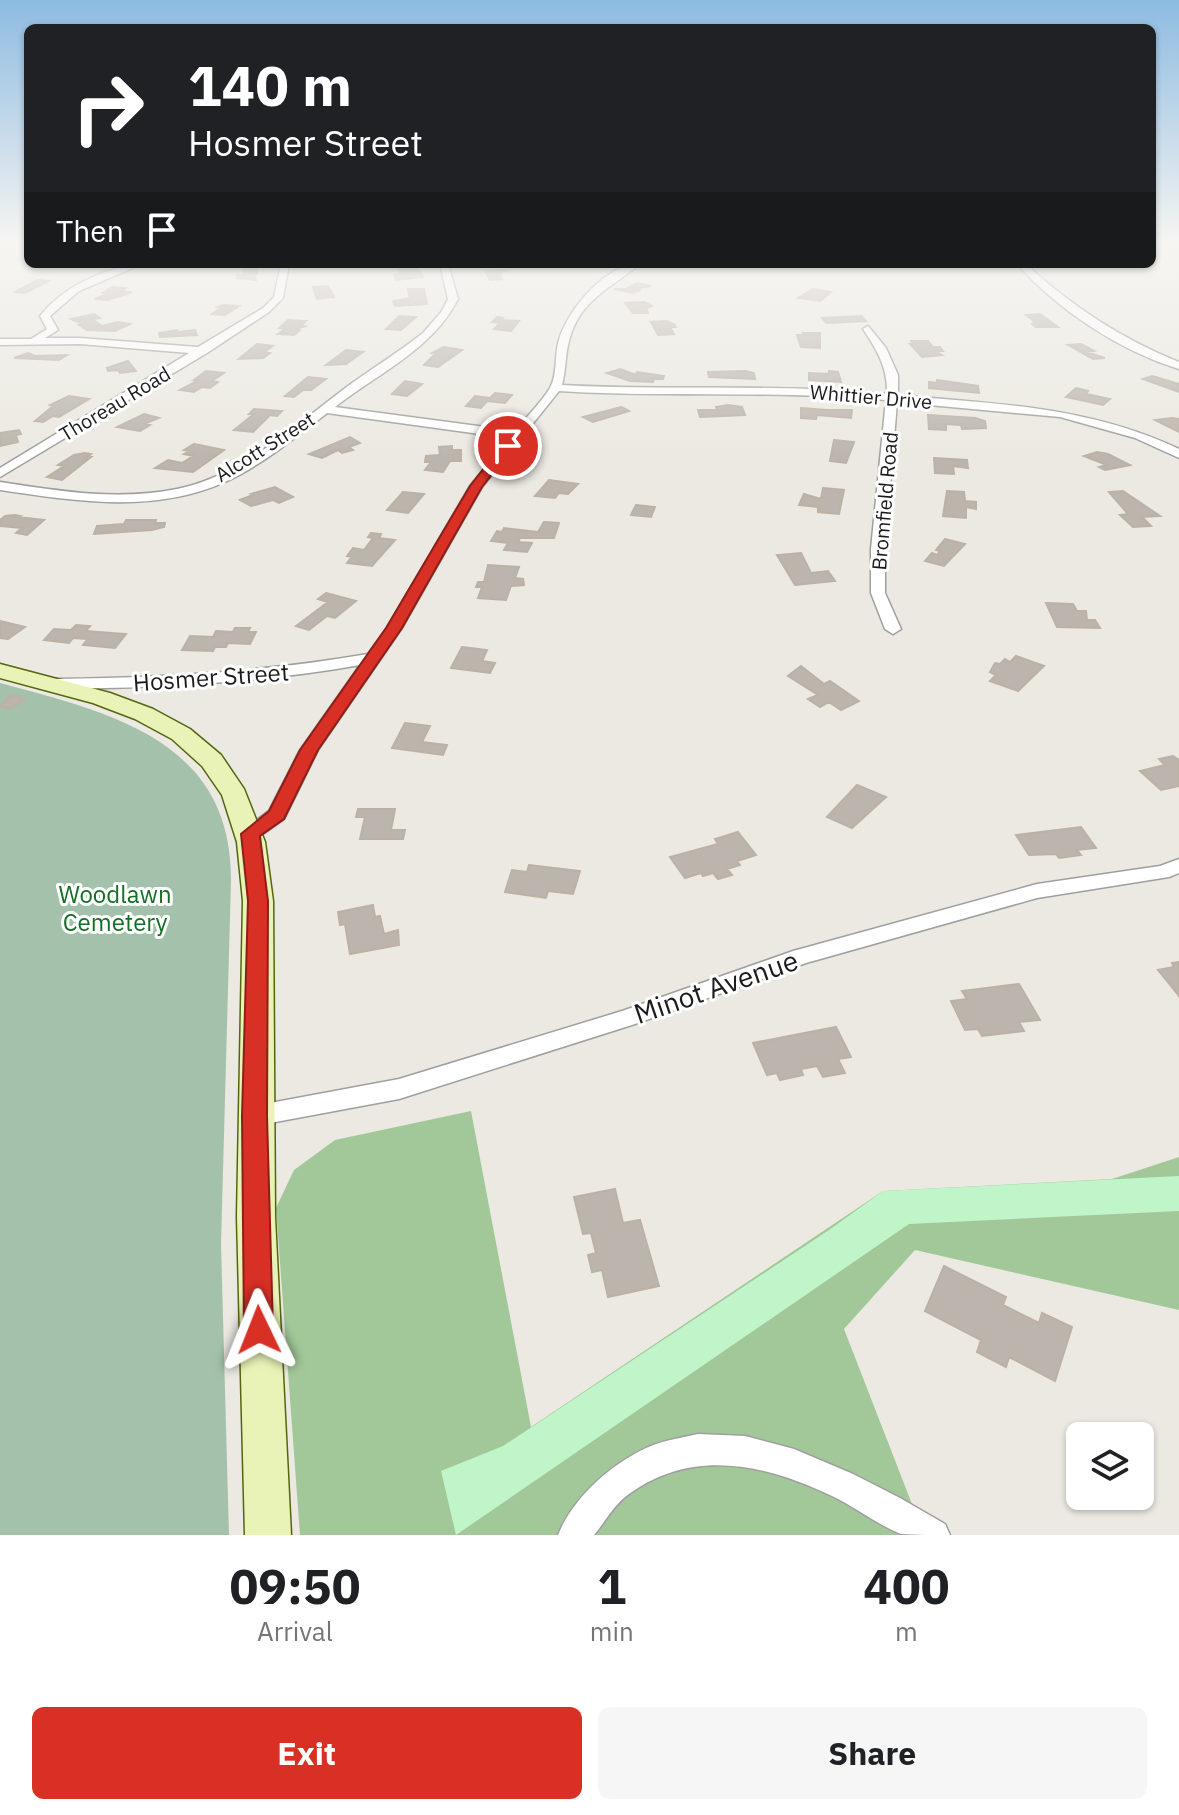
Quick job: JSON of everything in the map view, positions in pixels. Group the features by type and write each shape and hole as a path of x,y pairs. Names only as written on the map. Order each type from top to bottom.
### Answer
{"street":[{"path":"35,340 53,330 46,315"},
{"name":"Thoreau Road","path":"0,473 259,315"},
{"name":"Alcott Street","path":"0,486 87,497 142,498 200,487 258,456 325,409 429,332 443,315"},
{"path":"250,834 277,815 309,750 394,628 476,486 556,388 562,374 564,339 575,315"},
{"path":"1082,315 1102,330 1179,366"},
{"name":"Bromfield Road","path":"868,329 893,375 894,397 878,549 878,593 893,629"},
{"path":"0,342 35,340 203,351"},
{"name":"Whittier Drive","path":"556,388 644,393 823,391 1061,414 1139,435 1179,454"},
{"path":"337,399 521,430"},
{"path":"325,409 521,430"},
{"name":"Hosmer Street","path":"47,684 198,681 291,673 373,658"},
{"path":"0,671 143,714 201,747 225,775 239,799 250,834 258,901 254,1116 260,1387 268,1535"},
{"name":"Minot Avenue","path":"254,1116 399,1089 627,1018 801,957 1037,891 1162,872 1179,866"},
{"path":"574,1535 582,1521 619,1483 649,1462 690,1450 743,1449 779,1457 858,1490 934,1535"}],"green space":[{"name":"Woodlawn Cemetery","path":"0,683 83,707 158,740 188,764 211,795 226,833 231,881 221,1244 229,1535 0,1535"},
{"path":"471,1111 531,1427 883,1191 1112,1179 1179,1157 1179,1310 915,1250 844,1329 924,1535 300,1535 276,1208 294,1170 335,1140"},
{"path":"1179,1176 1179,1211 909,1224 456,1535 441,1471 503,1446 883,1191"}],"building":[{"path":"95,315 100,318 92,319 102,326 118,322 130,324 115,331 87,330 79,325 83,324 71,319"},
{"path":"1026,315 1041,315 1058,327 1036,327 1032,324 1035,322"},
{"path":"399,316 416,317 401,330 386,329"},
{"path":"862,316 866,321 826,323 822,318"},
{"path":"497,317 519,321 511,331 494,329 500,323 492,322"},
{"path":"288,320 306,321 300,326 307,326 297,328 300,330 294,335 278,334 285,329 279,328"},
{"path":"666,321 676,327 670,327 674,334 658,335 651,322"},
{"path":"195,330 197,335 160,337 159,333"},
{"path":"820,333 820,348 801,347 797,335"},
{"path":"911,341 928,341 933,347 940,347 943,351 935,351 942,355 922,357 910,344 913,344"},
{"path":"257,344 273,346 264,352 270,353 263,358 239,359"},
{"path":"1081,344 1094,351 1086,352 1105,358 1093,359 1068,345"},
{"path":"444,347 462,350 438,367 424,365 435,354 432,353"},
{"path":"346,350 363,352 346,364 326,365"},
{"path":"28,353 35,356 67,355 59,360 14,358"},
{"path":"128,361 136,371 108,371 107,368"},
{"path":"620,369 636,375 637,372 664,376 653,382 630,381 607,373"},
{"path":"206,371 224,373 212,381 218,382 210,388 202,387 194,392 180,390 199,380 194,380"},
{"path":"829,371 838,372 841,382 809,380 809,373 829,374"},
{"path":"708,372 754,373 755,379 709,377"},
{"path":"1152,376 1179,384 1179,392 1143,379"},
{"path":"308,377 326,379 311,390 303,390 294,397 285,396"},
{"path":"937,380 978,386 979,393 929,388 929,382 937,383"},
{"path":"405,381 422,384 407,396 392,394"},
{"path":"1076,388 1088,391 1086,394 1110,399 1103,405 1066,397"},
{"path":"495,393 512,395 505,403 487,401 481,408 466,406 475,396 490,398"},
{"path":"69,396 89,399 59,417 35,421 53,406 50,405"},
{"path":"621,407 629,411 593,422 583,417"},
{"path":"716,407 742,407 745,415 700,417 698,410 717,410"},
{"path":"801,408 852,410 851,418 817,415 816,419 801,418"},
{"path":"254,409 282,411 277,416 270,415 253,432 234,430 254,414 249,414"},
{"path":"144,414 159,418 144,424 150,425 140,431 117,427"},
{"path":"928,415 975,418 985,421 986,428 962,429 961,425 946,424 946,430 929,429"},
{"path":"1179,419 1179,432 1155,420"},
{"path":"19,430 21,434 16,435 18,442 0,446 0,433"},
{"path":"350,437 360,443 349,447 353,450 342,453 338,450 322,458 309,454"},
{"path":"834,440 854,442 846,463 830,461"},
{"path":"194,444 224,450 193,472 155,468 168,460 182,463 193,456 184,454 189,451 184,450"},
{"path":"452,446 452,450 461,450 461,461 450,461 443,472 425,470 431,462 425,462 426,456 440,455 439,447"},
{"path":"1097,452 1130,465 1105,470 1099,467 1107,465 1084,456"},
{"path":"91,454 87,457 91,457 62,480 47,477 64,466 58,465 74,455"},
{"path":"934,458 967,460 968,468 953,466 954,474 935,473"},
{"path":"549,480 578,484 568,494 559,493 555,498 535,496"},
{"path":"275,487 293,497 279,503 273,500 251,506 240,500 251,494"},
{"path":"823,488 844,490 839,514 818,512 818,507 799,505 804,494 821,499"},
{"path":"947,491 964,492 965,501 976,502 976,509 966,507 966,518 943,516"},
{"path":"1123,491 1160,516 1142,517 1151,526 1133,527 1120,515 1128,514 1109,492"},
{"path":"403,492 424,494 408,513 387,510"},
{"path":"636,505 655,507 651,517 631,515"},
{"path":"5,516 44,520 27,535 16,533 22,528 0,526 0,520"},
{"path":"126,520 165,523 164,527 152,530 94,534 97,526 124,524"},
{"path":"544,522 559,523 554,538 520,538 518,542 532,543 527,552 504,550 508,543 491,541 497,531 502,532 504,528 538,532"},
{"path":"371,533 381,534 379,538 395,540 372,566 347,563 352,557 347,556 353,548 364,550 373,538 368,537"},
{"path":"945,539 965,544 944,566 925,561 932,553 937,555 940,551 936,550"},
{"path":"801,553 811,573 828,571 835,581 795,585 777,555"},
{"path":"488,565 519,567 515,578 523,579 524,585 511,586 506,600 478,598 482,587 476,587 478,582 484,582"},
{"path":"326,593 356,601 335,618 327,616 309,630 296,626 328,602 318,599"},
{"path":"1046,603 1073,604 1077,611 1086,611 1087,620 1095,620 1100,628 1057,627"},
{"path":"0,621 25,627 8,639 0,638"},
{"path":"76,625 90,626 86,631 126,634 115,648 83,645 88,639 73,638 69,643 44,640 54,629 71,630"},
{"path":"235,628 250,628 248,632 256,632 250,644 228,643 226,647 215,647 213,651 182,650 190,636 213,637 216,631 233,632"},
{"path":"462,647 487,650 482,661 495,663 490,673 451,668"},
{"path":"1016,656 1044,666 1018,691 990,681 996,675 990,672 995,663 1000,664 1005,659 1010,662"},
{"path":"801,666 824,684 830,681 859,701 841,710 829,702 820,707 808,699 818,695 788,676"},
{"path":"12,695 25,699 10,709 0,706"},
{"path":"405,723 430,726 422,742 447,745 443,755 392,748"},
{"path":"1173,756 1179,760 1179,786 1161,790 1140,771 1165,765 1159,759"},
{"path":"857,785 886,797 852,828 827,817"},
{"path":"358,809 395,809 391,830 405,830 403,839 360,839 365,817 356,817"},
{"path":"1081,827 1096,848 1077,850 1081,855 1059,858 1056,854 1029,855 1016,835"},
{"path":"738,832 756,855 737,861 740,865 727,869 732,875 718,879 713,873 703,876 701,873 685,878 670,857 718,844 715,839"},
{"path":"529,865 580,871 573,894 548,891 546,898 505,892 512,870 527,872"},
{"path":"373,905 375,917 380,916 384,934 398,930 399,945 350,954 345,924 340,925 338,912"},
{"path":"1179,962 1179,996 1158,970 1174,967 1172,963"},
{"path":"1019,984 1040,1020 1019,1022 1024,1031 982,1036 978,1029 965,1030 951,1001 967,999 962,991"},
{"path":"836,1027 851,1057 838,1059 845,1073 823,1077 817,1066 801,1069 803,1075 780,1080 777,1073 767,1075 753,1043"},
{"path":"615,1189 623,1223 640,1220 659,1286 608,1297 602,1270 592,1272 588,1255 596,1253 591,1233 583,1234 574,1197"},
{"path":"944,1266 1006,1297 1003,1305 1039,1323 1042,1313 1072,1327 1055,1381 1009,1357 1006,1367 977,1352 981,1340 925,1311"}],"route":[{"path":"259,1330 254,1116 258,901 250,834 273,820 283,806 309,750 394,628 476,486 508,446"}]}
